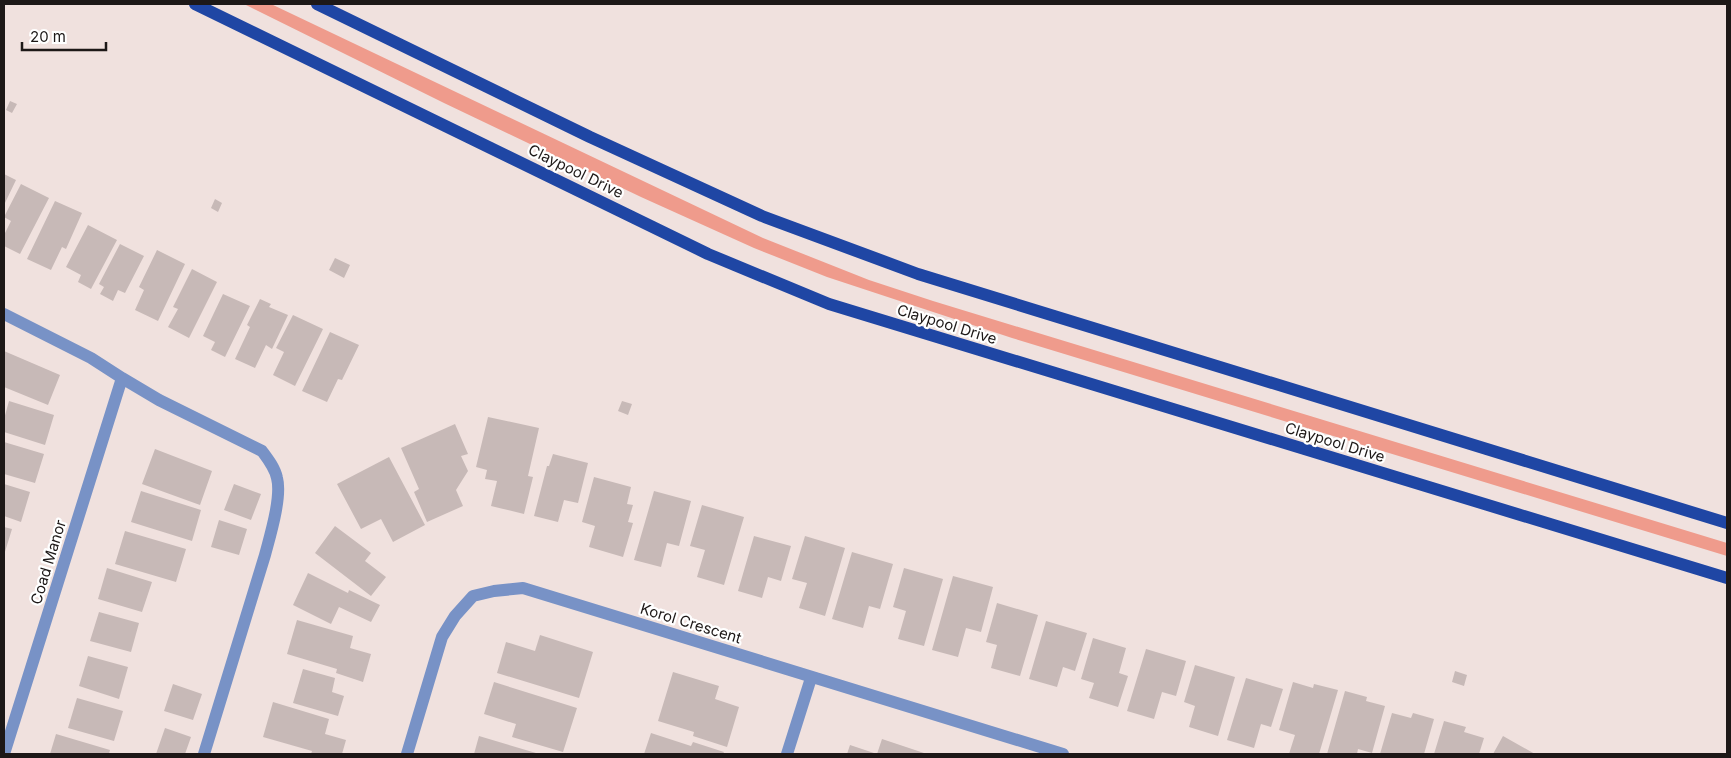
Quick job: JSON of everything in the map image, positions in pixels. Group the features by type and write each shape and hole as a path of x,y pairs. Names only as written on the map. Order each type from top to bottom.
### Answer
{"main road":[{"name":"Claypool Drive","path":"195,4 708,254 829,304 1727,578"},
{"path":"317,4 590,137 762,216 918,274 1727,523"}],"street":[{"path":"4,314 91,358 159,400 262,451 271,462 278,479 278,493 273,524 204,754"},
{"name":"Coad Manor","path":"4,754 122,378"},
{"name":"Korol Crescent","path":"406,754 442,637 454,616 473,596 494,591 524,588 811,678 1064,754"},
{"path":"787,754 811,678"}],"shaded area":[{"path":"244,4 271,4 763,238 869,280 1727,543 1727,556 1012,338 827,277 754,248 641,197 444,103"}],"building":[{"path":"10,101 17,104 12,113 6,110"},
{"path":"4,174 16,180 4,205"},
{"path":"21,184 49,198 20,254 4,246 4,235 11,221 4,217"},
{"path":"215,199 222,203 218,212 211,208"},
{"path":"55,201 82,213 66,249 62,247 51,270 27,259"},
{"path":"88,225 117,240 91,289 78,282 81,275 66,267"},
{"path":"120,244 144,256 125,293 118,290 113,301 100,294 104,287 99,284"},
{"path":"157,250 185,264 158,321 135,310 144,290 139,287"},
{"path":"335,258 350,265 344,278 329,270"},
{"path":"192,269 217,282 189,338 168,327 178,309 173,307"},
{"path":"223,294 250,306 225,357 211,350 215,342 203,336"},
{"path":"260,299 271,304 269,307 288,315 272,349 266,345 255,368 235,359 250,327 247,325"},
{"path":"293,315 323,329 295,386 273,375 284,352 276,348"},
{"path":"330,332 359,345 342,380 338,379 327,402 302,391"},
{"path":"4,351 60,375 48,405 4,387"},
{"path":"9,401 54,415 45,445 4,432 4,419"},
{"path":"622,401 632,404 628,415 618,411"},
{"path":"488,417 539,428 528,476 533,477 524,514 491,506 497,481 485,479 487,470 476,467"},
{"path":"455,424 468,454 461,456 468,471 456,490 463,506 427,522 414,492 419,489 401,448"},
{"path":"4,442 44,454 35,483 4,474"},
{"path":"155,449 212,471 200,505 142,484"},
{"path":"553,454 588,463 578,503 564,500 558,522 534,516 547,466 549,466"},
{"path":"389,457 425,525 393,542 381,519 361,529 337,484"},
{"path":"594,477 631,487 627,504 633,505 628,522 633,523 623,557 589,547 595,526 582,522"},
{"path":"4,484 30,492 21,522 4,516"},
{"path":"234,484 261,494 251,520 224,510"},
{"path":"141,491 201,510 192,541 131,522"},
{"path":"654,491 691,501 679,546 667,543 661,567 634,560"},
{"path":"702,505 744,517 724,585 697,577 705,550 690,546"},
{"path":"219,520 247,529 239,555 211,547"},
{"path":"335,526 371,553 365,561 386,577 371,596 315,553"},
{"path":"4,527 12,529 4,555"},
{"path":"125,531 186,549 176,582 115,564"},
{"path":"754,536 791,546 781,581 768,577 762,598 738,591"},
{"path":"805,536 845,548 825,616 799,608 807,583 792,579"},
{"path":"852,552 893,564 880,609 869,606 863,628 832,619"},
{"path":"107,568 152,582 142,612 98,599"},
{"path":"904,568 943,579 924,646 898,639 906,611 893,607"},
{"path":"308,573 348,593 349,590 380,605 371,622 339,607 331,624 293,605"},
{"path":"953,576 993,587 981,632 966,628 958,657 932,650"},
{"path":"997,603 1038,615 1020,676 991,668 997,645 986,642"},
{"path":"99,612 139,623 131,652 90,641"},
{"path":"297,620 353,636 350,648 371,654 363,682 336,673 337,669 287,654"},
{"path":"1046,621 1087,633 1075,671 1063,667 1057,687 1029,679"},
{"path":"540,635 593,652 579,698 497,673 506,642 535,651"},
{"path":"1093,638 1126,648 1119,673 1128,676 1118,707 1089,698 1094,683 1081,679"},
{"path":"1146,649 1186,661 1176,696 1162,692 1154,719 1127,711"},
{"path":"88,656 128,667 119,699 79,686"},
{"path":"1195,665 1235,677 1218,736 1189,727 1195,706 1184,702"},
{"path":"303,669 335,678 332,692 344,696 338,716 293,703"},
{"path":"1455,671 1467,675 1464,686 1452,682"},
{"path":"673,672 719,686 715,699 739,707 727,747 693,736 694,732 658,721"},
{"path":"1246,678 1283,689 1271,727 1261,724 1254,748 1227,740"},
{"path":"494,682 577,708 563,752 512,737 516,724 484,714"},
{"path":"1293,682 1313,688 1314,684 1338,690 1319,754 1289,754 1295,735 1279,730"},
{"path":"173,684 202,694 193,720 164,711"},
{"path":"1345,691 1367,697 1366,701 1385,706 1372,753 1358,749 1357,754 1327,754"},
{"path":"77,698 123,711 114,741 68,728"},
{"path":"273,702 329,719 325,734 346,740 342,754 311,754 312,751 263,737"},
{"path":"1392,713 1411,718 1413,713 1434,719 1424,754 1380,754"},
{"path":"1444,721 1466,727 1464,732 1484,738 1479,754 1434,754"},
{"path":"165,728 191,737 185,754 156,754"},
{"path":"651,733 691,746 693,742 724,752 723,754 644,754"},
{"path":"56,734 110,750 109,754 50,754"},
{"path":"479,736 536,753 474,754"},
{"path":"1503,736 1535,754 1493,754"},
{"path":"882,739 927,754 877,754"},
{"path":"850,745 877,754 847,754"}]}
